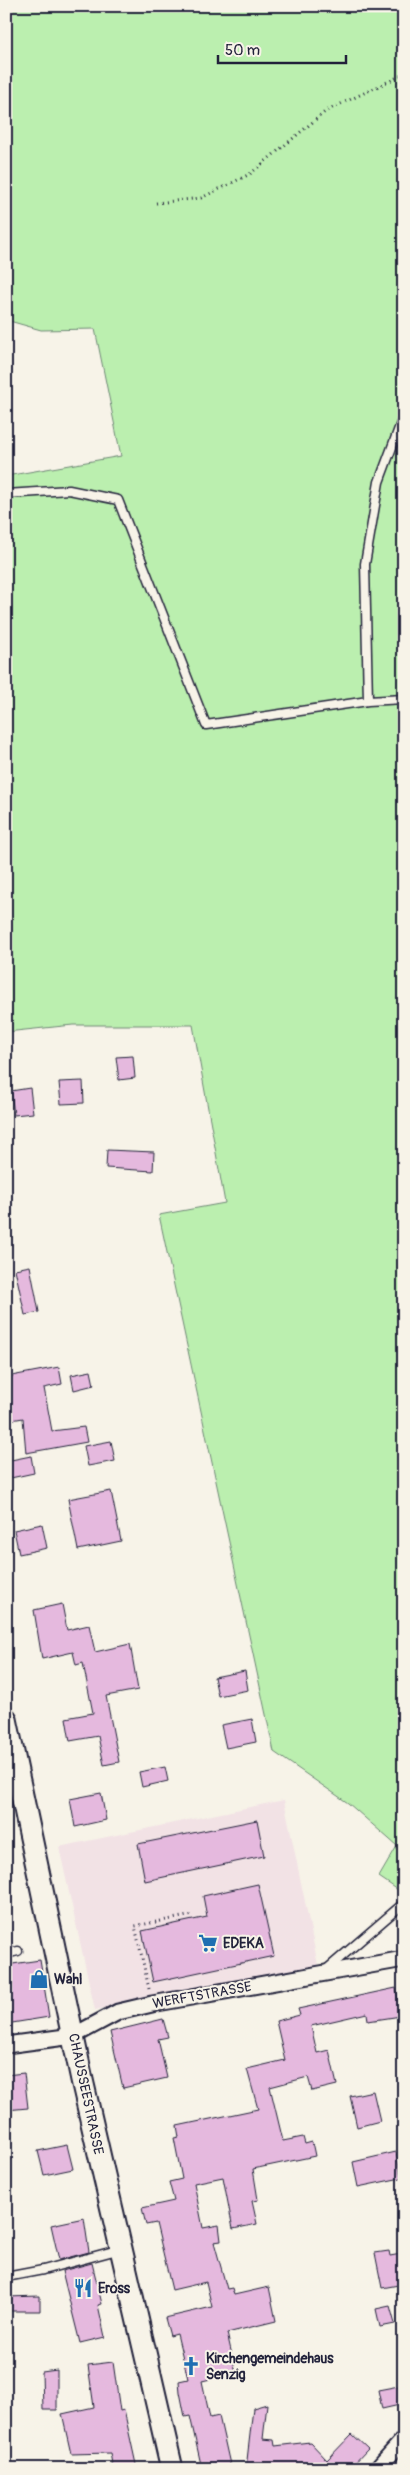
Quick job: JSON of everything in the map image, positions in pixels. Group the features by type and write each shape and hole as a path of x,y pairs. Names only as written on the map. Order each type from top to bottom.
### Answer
{"main road":[{"name":"CHAUSSEESTRASSE","path":"6,1719 73,2036 172,2469"}],"street":[{"name":"WERFTSTRASSE","path":"6,2045 73,2036 118,2012 152,2004 404,1959"},
{"path":"377,2469 401,2447"}],"lane":[{"path":"368,701 365,564 379,482 404,415"},
{"path":"6,494 69,490 118,500 206,725 368,701 404,699"},
{"path":"321,1974 404,1903"},
{"path":"6,1954 18,1952"},
{"path":"6,2277 43,2270 122,2248"}],"path":[{"path":"156,203 201,198 250,174 326,111 404,74"},
{"path":"152,2004 135,1926 192,1914"}],"shaded area":[{"path":"284,1800 318,1965 95,2010 59,1847"}],"green space":[{"path":"6,6 404,6 404,1894 379,1877 397,1846 348,1803 274,1752 159,1215 225,1203 193,1025 73,1025 6,1032 6,476 121,456 95,329 41,330 6,320"}],"building":[{"path":"133,1056 135,1078 119,1080 116,1057"},
{"path":"83,1081 84,1103 61,1104 59,1082"},
{"path":"30,1088 33,1113 14,1115 11,1091"},
{"path":"107,1150 154,1152 153,1171 106,1168"},
{"path":"30,1266 39,1312 25,1315 15,1269"},
{"path":"59,1367 62,1384 44,1388 52,1431 84,1427 87,1442 26,1453 23,1418 6,1421 6,1377"},
{"path":"91,1371 94,1385 74,1390 71,1375"},
{"path":"111,1441 115,1461 88,1466 84,1446"},
{"path":"31,1456 34,1473 6,1479 6,1461"},
{"path":"111,1491 121,1541 78,1550 68,1499"},
{"path":"42,1524 47,1548 19,1554 14,1530"},
{"path":"62,1604 67,1630 89,1625 95,1652 130,1644 138,1690 106,1696 119,1762 104,1765 98,1736 70,1741 66,1718 93,1713 83,1663 76,1665 73,1652 42,1659 34,1610"},
{"path":"245,1671 248,1690 218,1696 214,1677"},
{"path":"252,1719 256,1742 226,1748 221,1725"},
{"path":"165,1767 168,1781 142,1787 139,1772"},
{"path":"101,1793 106,1820 75,1827 70,1799"},
{"path":"257,1820 264,1856 145,1881 138,1844"},
{"name":"EDEKA","path":"258,1884 274,1956 153,1982 142,1931 207,1917 203,1896"},
{"path":"40,1960 49,2017 6,2024 6,1965"},
{"path":"396,1988 401,2016 368,2021 367,2013 311,2026 317,2053 329,2050 337,2085 312,2091 308,2077 270,2087 283,2141 303,2137 305,2144 312,2142 315,2156 253,2169 258,2200 252,2201 257,2224 233,2229 223,2177 194,2183 203,2228 219,2225 221,2241 214,2242 227,2289 232,2288 234,2295 269,2287 276,2321 227,2333 236,2373 202,2381 210,2418 219,2416 231,2469 202,2469 190,2416 185,2417 180,2392 179,2381 188,2379 177,2334 170,2336 165,2318 212,2307 206,2282 172,2290 156,2223 146,2225 142,2208 174,2201 169,2182 182,2179 174,2138 179,2137 177,2126 258,2109 247,2069 285,2060 276,2021 300,2015 298,2009"},
{"path":"163,2019 168,2037 158,2039 167,2078 123,2088 110,2032"},
{"path":"24,2073 28,2108 6,2110 6,2075"},
{"path":"373,2091 380,2121 357,2127 350,2096"},
{"path":"67,2145 73,2169 44,2175 38,2151"},
{"path":"396,2152 401,2178 358,2187 353,2162"},
{"path":"84,2218 89,2252 59,2260 51,2225"},
{"path":"389,2251 390,2256 401,2254 404,2284 382,2288 375,2253"},
{"path":"92,2263 102,2304 98,2305 105,2337 80,2343 62,2271"},
{"path":"40,2296 40,2311 7,2311 7,2297"},
{"path":"390,2306 395,2324 380,2327 376,2309"},
{"path":"113,2362 120,2411 124,2410 137,2469 113,2469 110,2453 71,2454 62,2414 94,2407 88,2365"},
{"path":"57,2370 57,2410 43,2410 42,2372"},
{"path":"404,2385 404,2404 382,2409 378,2390"},
{"path":"267,2404 263,2439 274,2440 275,2446 310,2442 327,2460 352,2434 368,2449 349,2469 246,2469 253,2408"}],"place":[{"name":"EDEKA","path":"208,1943"},
{"name":"Wahl","path":"39,1979"},
{"name":"Eross","path":"83,2288"},
{"name":"Kirchengemeindehaus Senzig","path":"191,2366"}]}
